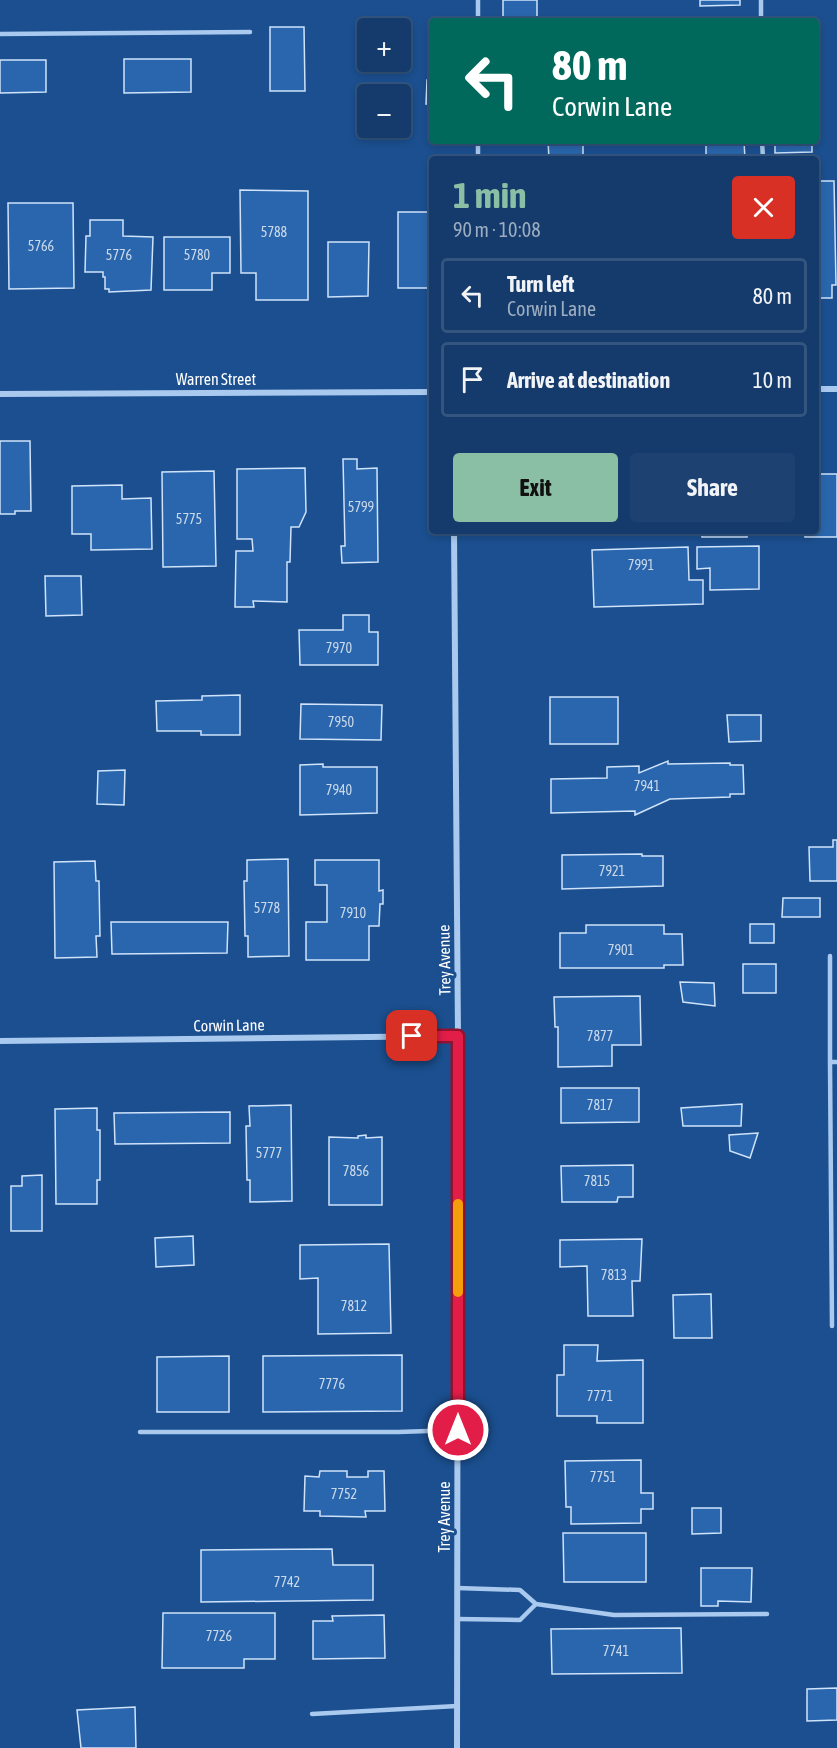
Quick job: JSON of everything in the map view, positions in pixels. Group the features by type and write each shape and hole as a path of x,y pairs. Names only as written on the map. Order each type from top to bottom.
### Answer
{"street":[{"path":"819,389 837,389"},
{"name":"Warren Street","path":"0,394 429,392"},
{"name":"Trey Avenue","path":"454,534 458,1036 457,1748"},
{"name":"Corwin Lane","path":"0,1041 458,1036"}],"lane":[{"path":"478,0 478,18"},
{"path":"761,0 761,18"},
{"path":"0,33 250,32"},
{"path":"830,956 832,1326"},
{"path":"830,1062 837,1062"},
{"path":"140,1432 458,1430"},
{"path":"457,1588 520,1590 536,1605 614,1615 767,1614"},
{"path":"457,1619 520,1620 536,1605"},
{"path":"312,1714 457,1706"}],"building":[{"path":"503,0 537,0 537,18 503,18"},
{"path":"700,0 740,0 740,5 700,6"},
{"path":"270,27 304,27 305,91 270,91"},
{"path":"124,59 191,59 191,92 124,93"},
{"path":"0,60 46,60 46,92 0,93"},
{"path":"427,80 429,80 429,104 426,104"},
{"path":"548,144 583,144 583,156 549,156"},
{"path":"706,144 744,144 745,156 706,156"},
{"path":"775,144 812,144 812,152 775,153"},
{"path":"819,181 834,181 836,285 832,285 832,298 819,298"},
{"path":"240,190 308,191 308,300 256,300 256,273 241,273"},
{"path":"8,203 73,203 74,288 9,289"},
{"path":"398,212 429,212 429,288 398,288"},
{"path":"90,220 123,220 123,236 153,237 151,290 109,292 109,289 105,289 103,272 85,272 86,236 90,236"},
{"path":"164,237 230,237 230,273 212,273 212,290 164,290"},
{"path":"328,242 369,242 368,296 328,297"},
{"path":"0,441 30,441 31,511 0,514"},
{"path":"343,459 357,459 357,469 377,468 378,562 342,563 341,546 345,546"},
{"path":"305,468 306,512 299,527 291,527 290,562 287,562 287,602 253,601 254,607 235,607 236,551 253,551 252,539 237,539 237,469"},
{"path":"214,471 216,566 163,567 162,472"},
{"path":"819,474 837,474 837,537 805,537 805,534 819,534"},
{"path":"122,485 122,499 151,498 152,549 91,550 91,534 72,534 72,486"},
{"path":"702,534 747,534 747,537 702,537"},
{"path":"759,546 759,589 710,590 710,568 697,569 697,547"},
{"path":"688,547 689,580 703,580 703,604 594,607 592,550"},
{"path":"45,576 81,576 82,615 46,616"},
{"path":"343,615 369,615 369,632 378,632 378,665 300,665 299,630 343,630"},
{"path":"240,695 240,735 201,735 201,731 157,731 156,701 202,700 202,696"},
{"path":"550,697 618,697 618,744 550,744"},
{"path":"301,704 382,705 381,740 300,739"},
{"path":"727,715 761,715 761,741 729,742"},
{"path":"668,761 668,764 730,763 730,765 743,765 744,794 730,794 730,797 670,799 635,815 635,811 551,813 551,779 607,778 607,767 639,766 639,773"},
{"path":"323,764 323,767 377,767 377,813 300,815 300,765"},
{"path":"125,770 124,805 97,804 98,771"},
{"path":"833,840 837,840 837,881 810,881 809,847 833,847"},
{"path":"642,854 642,856 663,856 663,886 562,889 562,855"},
{"path":"288,859 289,956 248,957 248,936 245,936 244,881 247,881 247,860"},
{"path":"315,860 379,860 379,891 383,890 383,904 380,904 379,926 369,926 369,960 306,960 306,922 327,922 327,885 315,885"},
{"path":"95,861 96,881 99,881 100,936 96,936 97,957 55,958 54,862"},
{"path":"783,898 820,898 820,917 782,917"},
{"path":"111,922 228,922 227,953 112,954"},
{"path":"750,924 774,924 774,943 750,943"},
{"path":"586,925 664,925 664,934 682,934 683,965 664,965 664,968 560,968 560,933 586,933"},
{"path":"743,964 776,964 776,993 743,993"},
{"path":"680,982 714,983 715,1006 683,1002"},
{"path":"640,996 641,1045 612,1045 612,1066 558,1067 558,1027 555,1027 554,997"},
{"path":"561,1088 639,1088 639,1122 561,1123"},
{"path":"742,1104 741,1126 683,1126 681,1108"},
{"path":"291,1105 292,1201 250,1202 250,1180 247,1180 246,1126 250,1126 249,1106"},
{"path":"97,1108 97,1130 100,1130 100,1180 97,1180 97,1204 56,1204 55,1109"},
{"path":"230,1112 230,1143 115,1144 114,1113"},
{"path":"758,1133 750,1158 730,1151 729,1135"},
{"path":"366,1135 366,1138 382,1137 382,1205 329,1205 329,1137 358,1138 358,1136"},
{"path":"633,1165 633,1197 618,1197 617,1202 562,1202 561,1166"},
{"path":"42,1175 42,1231 11,1231 11,1186 22,1186 22,1176"},
{"path":"193,1236 194,1265 156,1267 155,1238"},
{"path":"642,1239 640,1281 632,1281 633,1316 588,1316 587,1266 560,1267 560,1240"},
{"path":"389,1244 391,1333 318,1334 318,1278 300,1279 300,1245"},
{"path":"711,1294 712,1338 674,1338 673,1295"},
{"path":"564,1345 598,1345 597,1361 643,1360 643,1423 597,1423 597,1416 557,1416 557,1375 564,1375"},
{"path":"402,1355 402,1411 263,1412 263,1356"},
{"path":"229,1356 229,1412 157,1412 157,1357"},
{"path":"641,1460 641,1493 653,1493 653,1509 641,1509 641,1523 571,1524 571,1507 566,1507 565,1461"},
{"path":"320,1471 347,1471 347,1477 368,1477 368,1471 384,1471 385,1511 365,1511 366,1517 320,1516 320,1511 304,1511 305,1476 319,1477"},
{"path":"692,1508 721,1508 721,1533 692,1534"},
{"path":"563,1533 646,1533 646,1582 564,1582"},
{"path":"332,1549 333,1565 373,1565 373,1600 201,1602 201,1550"},
{"path":"701,1568 752,1568 751,1602 718,1601 718,1606 701,1606"},
{"path":"163,1613 275,1613 275,1659 244,1659 244,1668 162,1668"},
{"path":"384,1615 385,1658 313,1659 313,1621 333,1621 332,1616"},
{"path":"681,1628 682,1673 552,1674 551,1629"},
{"path":"837,1688 837,1720 807,1721 807,1689"},
{"path":"135,1707 136,1748 81,1748 77,1710"}],"slow traffic":[{"path":"458,1204 458,1292"}],"route":[{"path":"412,1036 458,1036 458,1430"}]}
